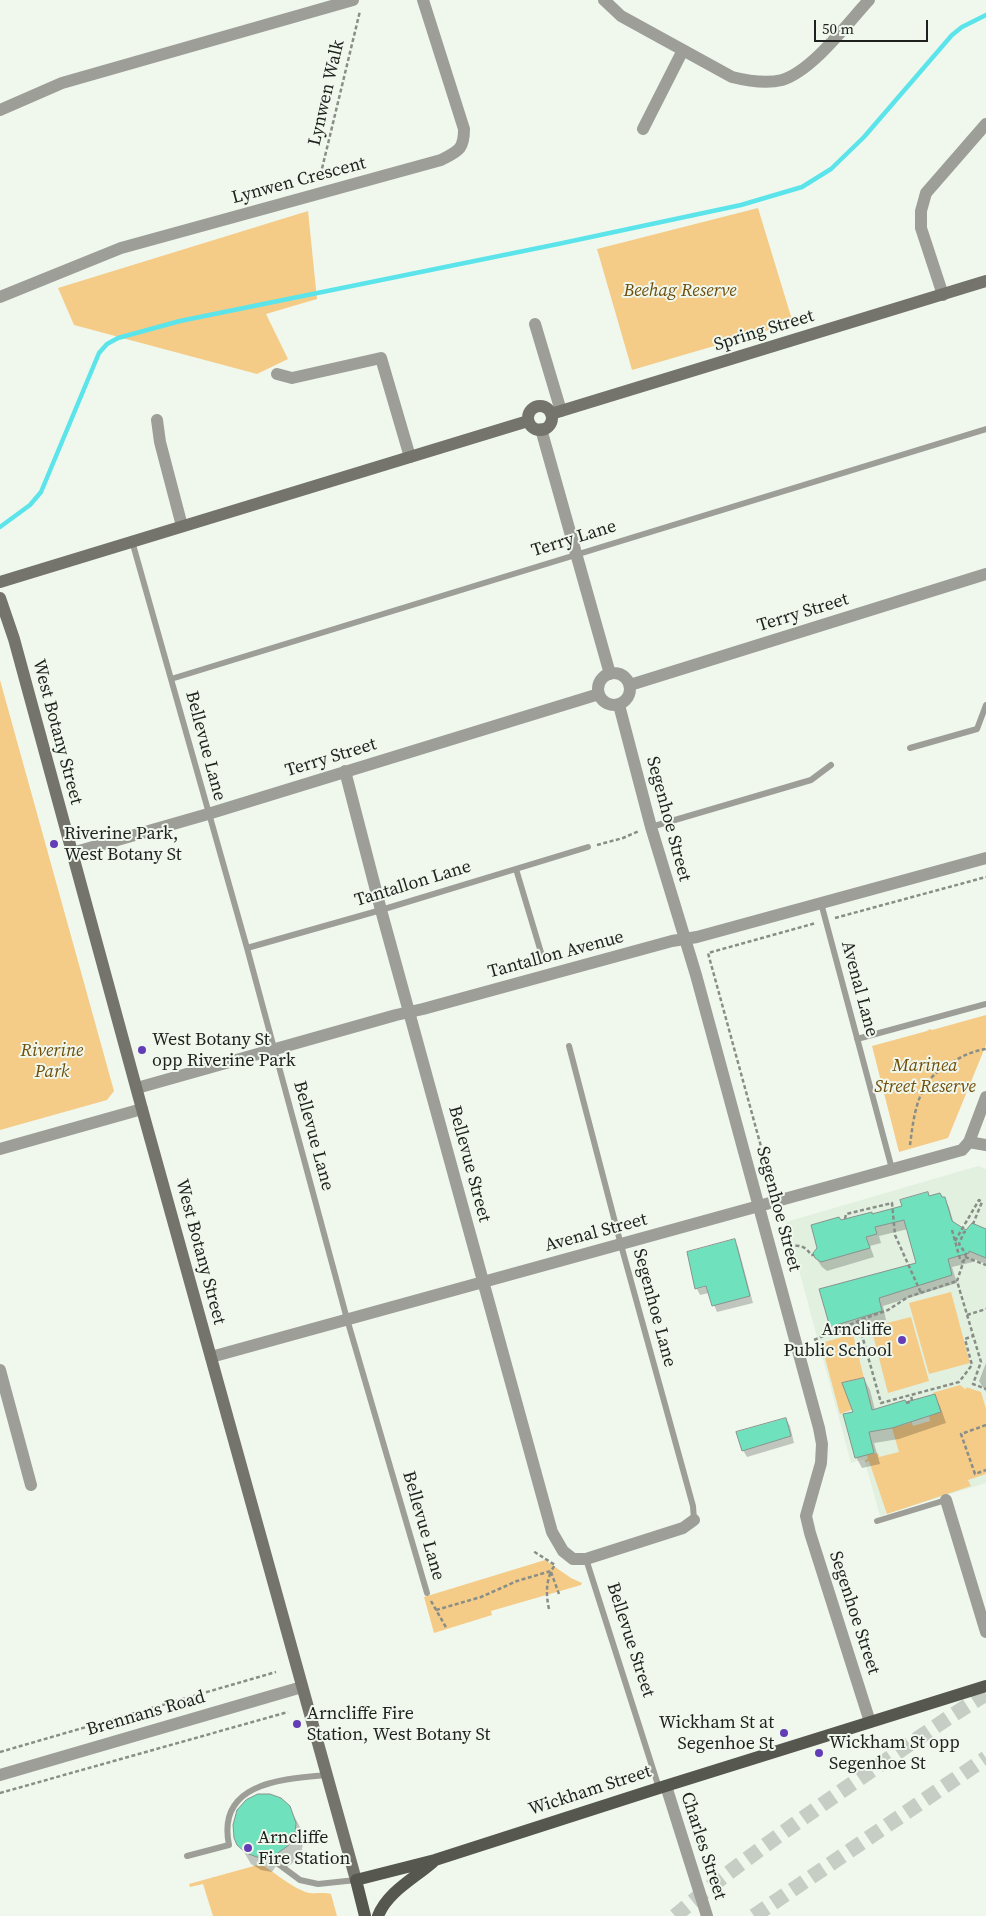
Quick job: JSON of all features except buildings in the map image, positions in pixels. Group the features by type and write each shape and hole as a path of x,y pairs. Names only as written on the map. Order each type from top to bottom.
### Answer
{"main road":[{"name":"Spring Street","path":"556,413 986,281"},
{"path":"543,406 556,413 550,424 541,430 532,427 528,421 529,413 534,407 543,406"},
{"path":"0,582 528,421"},
{"name":"West Botany Street","path":"0,598 14,639 365,1916"},
{"name":"Wickham Street","path":"356,1880 435,1860 986,1686"},
{"name":"Wickham Street","path":"378,1916 389,1898 435,1860"}],"street":[{"name":"Lynwen Crescent","path":"0,297 121,248 441,160 457,151 464,142 464,130 423,0"},
{"path":"604,0 621,16 732,77 748,81 781,80 796,74 816,58 869,0"},
{"path":"0,110 62,83 357,5"},
{"path":"643,129 683,50"},
{"path":"942,295 922,228 921,211 926,194 986,124"},
{"path":"535,324 556,413"},
{"path":"277,374 292,378 382,358 410,457"},
{"path":"157,420 160,442 182,526"},
{"path":"541,430 610,674"},
{"name":"Terry Street","path":"630,685 986,574"},
{"path":"610,674 622,676 630,685 628,697 619,705 609,705 601,699 599,694 598,689 602,680 610,674"},
{"name":"Terry Street","path":"72,853 208,814 599,694"},
{"name":"Segenhoe Street","path":"619,705 651,826 696,975 822,1444 818,1478 806,1516 870,1722"},
{"name":"Bellevue Street","path":"345,771 381,910 547,1518 563,1551 573,1559 586,1559"},
{"name":"Tantallon Avenue","path":"137,1088 410,1012 821,904 986,858"},
{"path":"986,1098 969,1142 986,1146"},
{"path":"0,1149 142,1109"},
{"name":"Avenal Street","path":"211,1357 962,1150 969,1142"},
{"path":"0,1370 31,1485"},
{"path":"946,1500 986,1632"},
{"path":"586,1559 683,1528 694,1520"},
{"name":"Brennans Road","path":"0,1774 302,1687"},
{"name":"Charles Street","path":"662,1787 707,1916"}],"lane":[{"name":"Terry Lane","path":"171,679 986,429"},
{"name":"Bellevue Lane","path":"132,541 247,948 347,1320 427,1594"},
{"path":"910,748 977,728 986,705"},
{"path":"651,826 810,780 831,764"},
{"name":"Tantallon Lane","path":"247,948 381,910 588,847"},
{"path":"516,869 543,959"},
{"name":"Avenal Lane","path":"821,904 892,1169"},
{"path":"857,1039 986,1004"},
{"name":"Segenhoe Lane","path":"569,1046 621,1245 693,1506 694,1520"},
{"path":"877,1521 946,1500"},
{"name":"Bellevue Street","path":"586,1559 662,1787"},
{"path":"187,1856 230,1845 228,1836 229,1816 238,1800 248,1792 266,1783 327,1775"},
{"path":"269,1857 300,1880 318,1884 356,1880"}],"path":[{"name":"Lynwen Walk","path":"316,194 357,5"},
{"path":"610,842 623,838"},
{"path":"771,1183 708,953 986,877"},
{"path":"910,1145 916,1109 922,1092 933,1076 970,1053 986,1050"},
{"path":"955,1241 979,1200 982,1202 973,1224"},
{"path":"845,1219 846,1214 892,1203 895,1235 921,1293"},
{"path":"952,1230 960,1259 963,1262"},
{"path":"966,1232 964,1232 959,1244 966,1254 957,1281 981,1362 973,1384 986,1389"},
{"path":"789,1247 797,1245 814,1255"},
{"path":"965,1257 986,1265"},
{"path":"814,1340 888,1310 908,1297 957,1281"},
{"path":"967,1314 986,1309"},
{"path":"858,1321 881,1403 959,1382 972,1365 965,1339 973,1336"},
{"path":"906,1403 912,1400 911,1395"},
{"path":"986,1425 961,1434 974,1474 986,1470"},
{"path":"533,1551 554,1565 547,1581 546,1597 549,1609"},
{"path":"436,1610 480,1597 516,1582 550,1571"},
{"path":"550,1571 559,1594"},
{"path":"427,1594 447,1629"},
{"path":"0,1752 276,1672"},
{"path":"0,1793 288,1712"}],"shaded area":[{"name":"Arncliffe Public School","path":"978,1166 986,1169 986,1483 880,1516 864,1459 851,1463 786,1222"}],"green space":[{"name":"Beehag Reserve","path":"758,208 793,323 632,370 597,249"},
{"path":"308,211 317,299 266,314 288,359 257,374 74,325 58,288"},
{"name":"Riverine Park","path":"0,680 114,1091 107,1100 0,1130"},
{"name":"Marinea Street Reserve","path":"986,1015 986,1045 948,1138 899,1152 872,1046"},
{"path":"951,1292 970,1363 929,1374 909,1303"},
{"path":"911,1317 929,1381 888,1393 871,1327"},
{"path":"853,1334 864,1378 843,1383 850,1403 869,1398 871,1402 840,1414 821,1343"},
{"path":"960,1385 965,1389 966,1387 981,1392 986,1409 986,1474 968,1480 971,1486 887,1514 869,1461 865,1462 868,1459 867,1455 878,1453 879,1457 899,1452 892,1428 910,1423 905,1406 913,1426 930,1421 929,1416 940,1412 935,1394 932,1393"},
{"path":"545,1560 571,1578 582,1583 581,1585 491,1611 492,1615 434,1633 424,1597"},
{"path":"261,1864 304,1892 331,1894 337,1916 213,1916 203,1884 190,1887 189,1884"}],"waterway":[{"path":"0,527 30,505 41,492 99,353 107,344 118,338 180,321 741,205 802,187 831,169 864,137 952,35 962,27 986,15"}],"tunnel":[{"path":"675,1916 736,1867 800,1820 986,1694"},
{"path":"754,1916 986,1758"}],"place":[{"name":"Riverine Park, West Botany St","path":"54,844"},
{"name":"West Botany St opp Riverine Park","path":"142,1050"},
{"name":"Arncliffe Public School","path":"902,1340"},
{"name":"Arncliffe Fire Station, West Botany St","path":"297,1724"},
{"name":"Wickham St at Segenhoe St","path":"784,1733"},
{"name":"Wickham St opp Segenhoe St","path":"819,1753"},
{"name":"Arncliffe Fire Station","path":"248,1848"}]}
